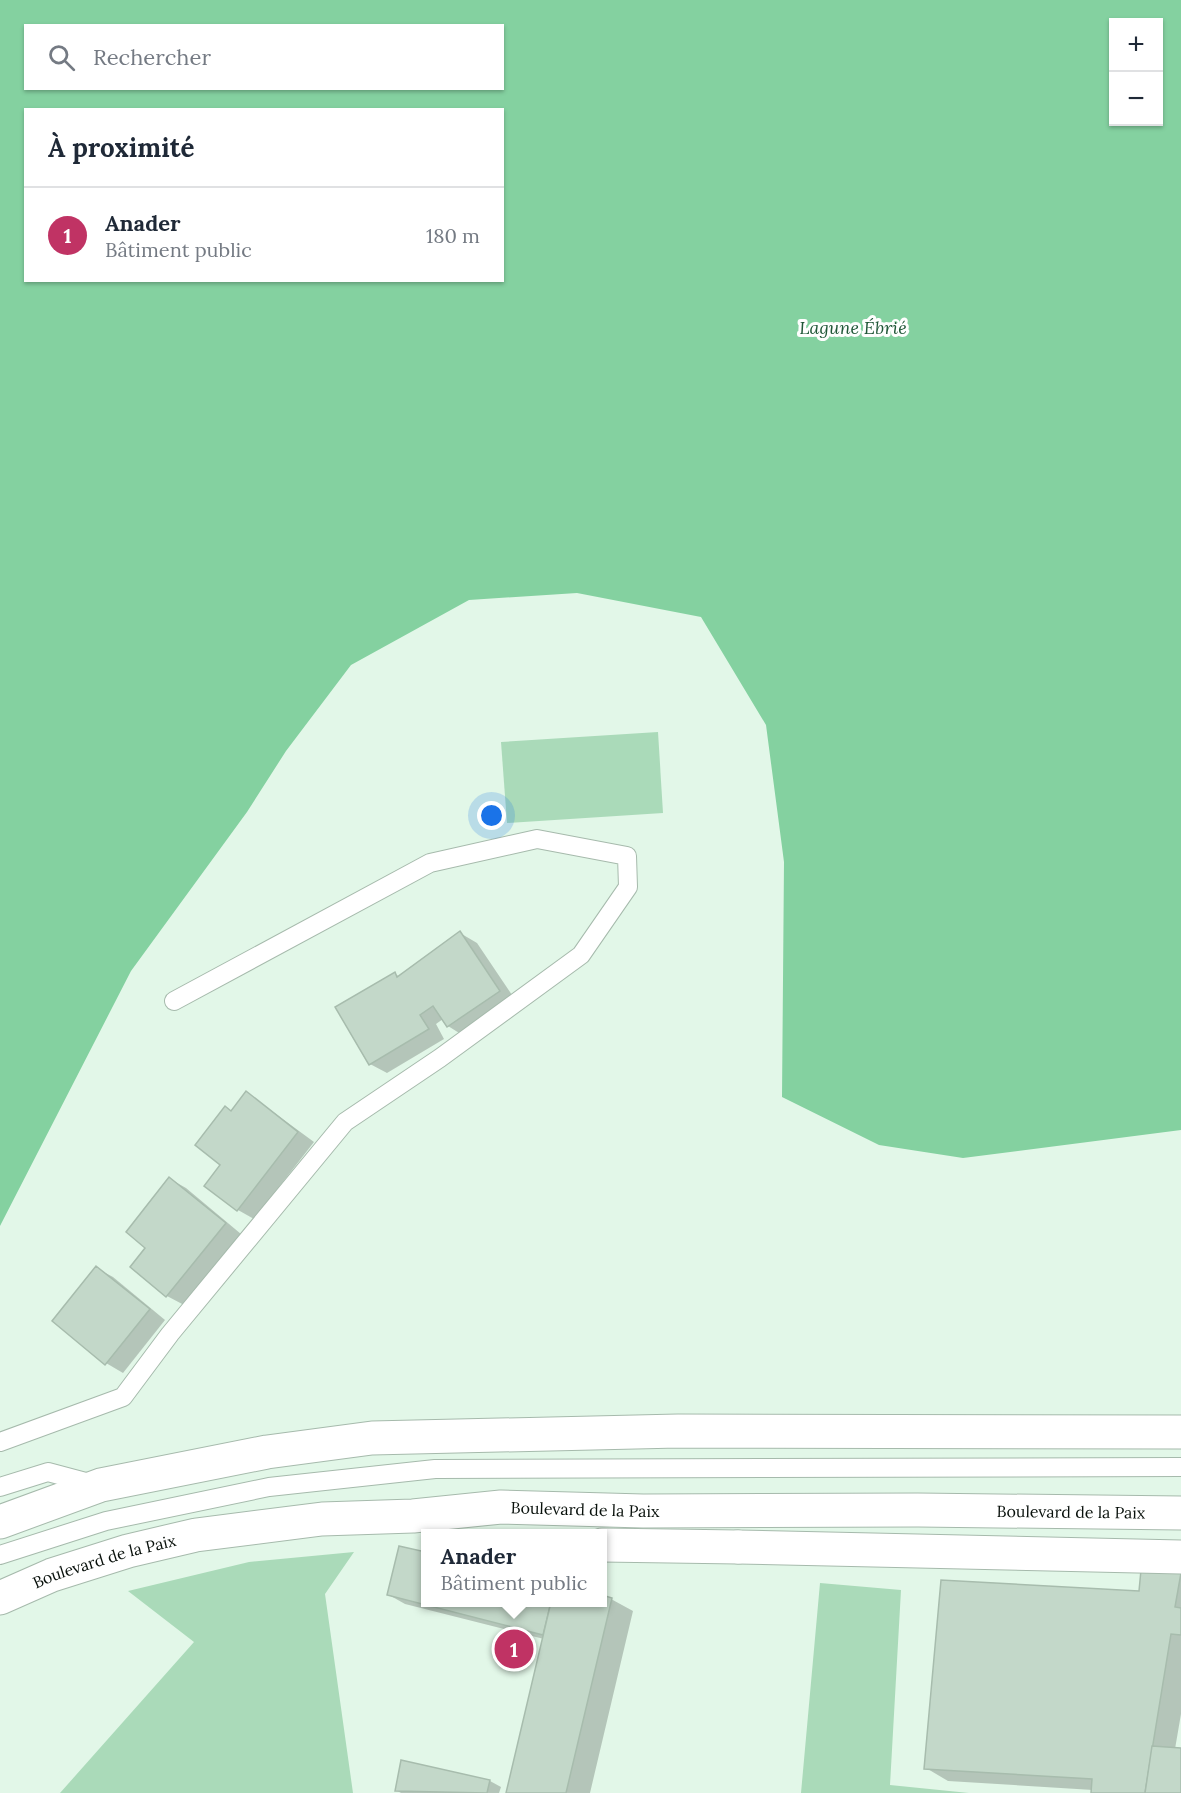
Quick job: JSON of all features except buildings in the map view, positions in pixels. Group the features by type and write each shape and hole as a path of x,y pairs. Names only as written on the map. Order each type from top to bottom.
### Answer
{"main road":[{"path":"0,1522 101,1485 267,1452 372,1438 678,1431 1181,1432"},
{"name":"Boulevard de la Paix","path":"0,1599 52,1575 128,1551 196,1535 322,1519 413,1515 501,1507 643,1511 918,1510 1181,1513"},
{"path":"413,1515 438,1529"},
{"path":"607,1545 1181,1557"}],"lane":[{"path":"0,1442 123,1397 170,1334 345,1122 440,1058 581,954 628,887 627,856 537,839 430,863 174,1001"},
{"name":"Boulevard de la Paix","path":"0,1556 106,1521 269,1487 435,1470 1181,1467"},
{"path":"0,1487 48,1472 101,1485"}],"shaded area":[{"path":"658,732 663,813 507,823 501,742"},
{"path":"354,1552 325,1594 353,1793 60,1793 194,1642 128,1591 249,1562"},
{"path":"820,1583 901,1590 890,1785 969,1793 801,1793"}],"water":[{"name":"Lagune Ébrié","path":"0,0 1181,0 1181,1130 963,1158 879,1145 782,1097 784,862 766,725 701,617 577,593 469,600 351,665 286,751 247,812 131,971 0,1226"}],"place":[{"name":"Anader","path":"514,1649"}]}
